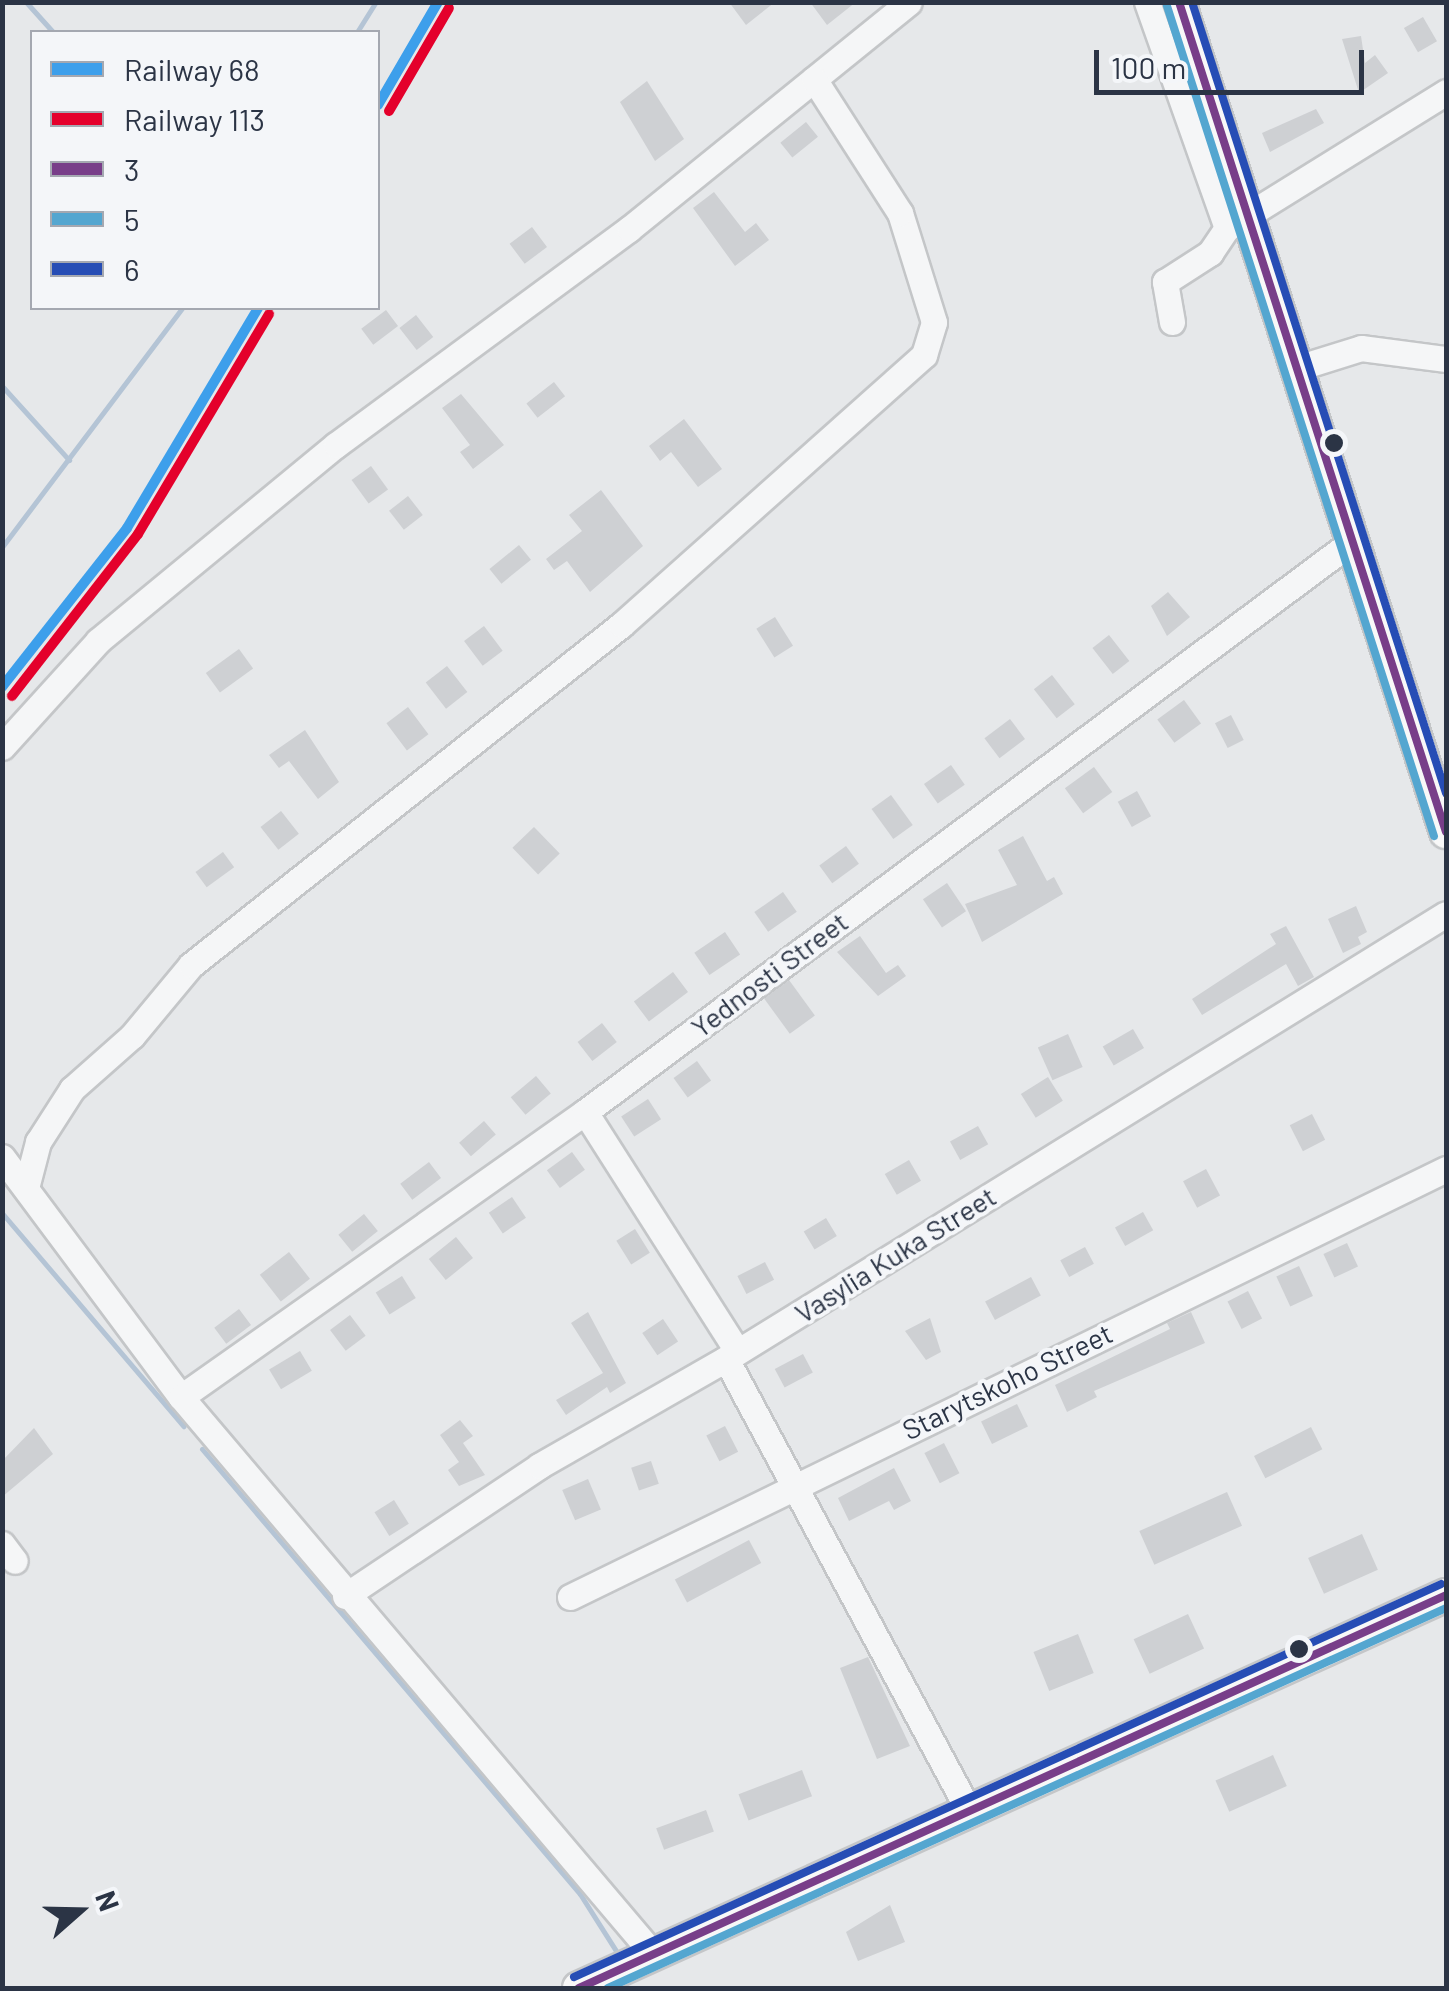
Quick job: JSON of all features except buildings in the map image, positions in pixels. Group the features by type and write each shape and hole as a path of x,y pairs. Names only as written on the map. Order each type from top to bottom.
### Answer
{"main road":[{"path":"1179,2 1236,223 1294,369 1350,543 1438,776 1446,832"},
{"path":"619,1973 968,1809 1446,1595"}],"street":[{"path":"2,748 130,615 336,445 629,229 909,2"},
{"path":"1146,2 1236,223"},
{"path":"26,1188 38,1142 72,1090 132,1036 191,965 622,625 924,355 933,338 931,304 900,213 814,79"},
{"path":"1172,322 1165,282 1210,253 1236,223 1446,92"},
{"path":"1294,369 1361,348 1446,359"},
{"name":"Yednosti Street","path":"182,1397 585,1112 1350,543"},
{"name":"Vasylia Kuka Street","path":"345,1596 540,1466 732,1355 1446,914"},
{"path":"585,1112 732,1355 792,1485 968,1809"},
{"path":"2,1157 182,1397 345,1596 619,1973"},
{"name":"Starytskoho Street","path":"570,1597 792,1485 1446,1169"}],"waterway":[{"path":"26,2 51,30"},
{"path":"358,30 376,2"},
{"path":"2,547 180,310"},
{"path":"2,386 69,460"},
{"path":"2,1213 183,1426"},
{"path":"202,1449 580,1894 620,1957"}],"rail line":[{"name":"68","path":"380,102 438,2"},
{"name":"113","path":"389,111 449,8"},
{"name":"68","path":"2,687 127,528 257,310"},
{"name":"113","path":"12,696 138,534 269,314"}],"transit line":[{"name":"3","path":"1179,2 1446,832"},
{"name":"6","path":"1192,2 1446,793"},
{"name":"5","path":"1167,6 1434,836"},
{"name":"6","path":"574,1977 1441,1584"},
{"name":"3","path":"579,1988 1446,1595"},
{"name":"5","path":"608,1988 1446,1608"}]}
